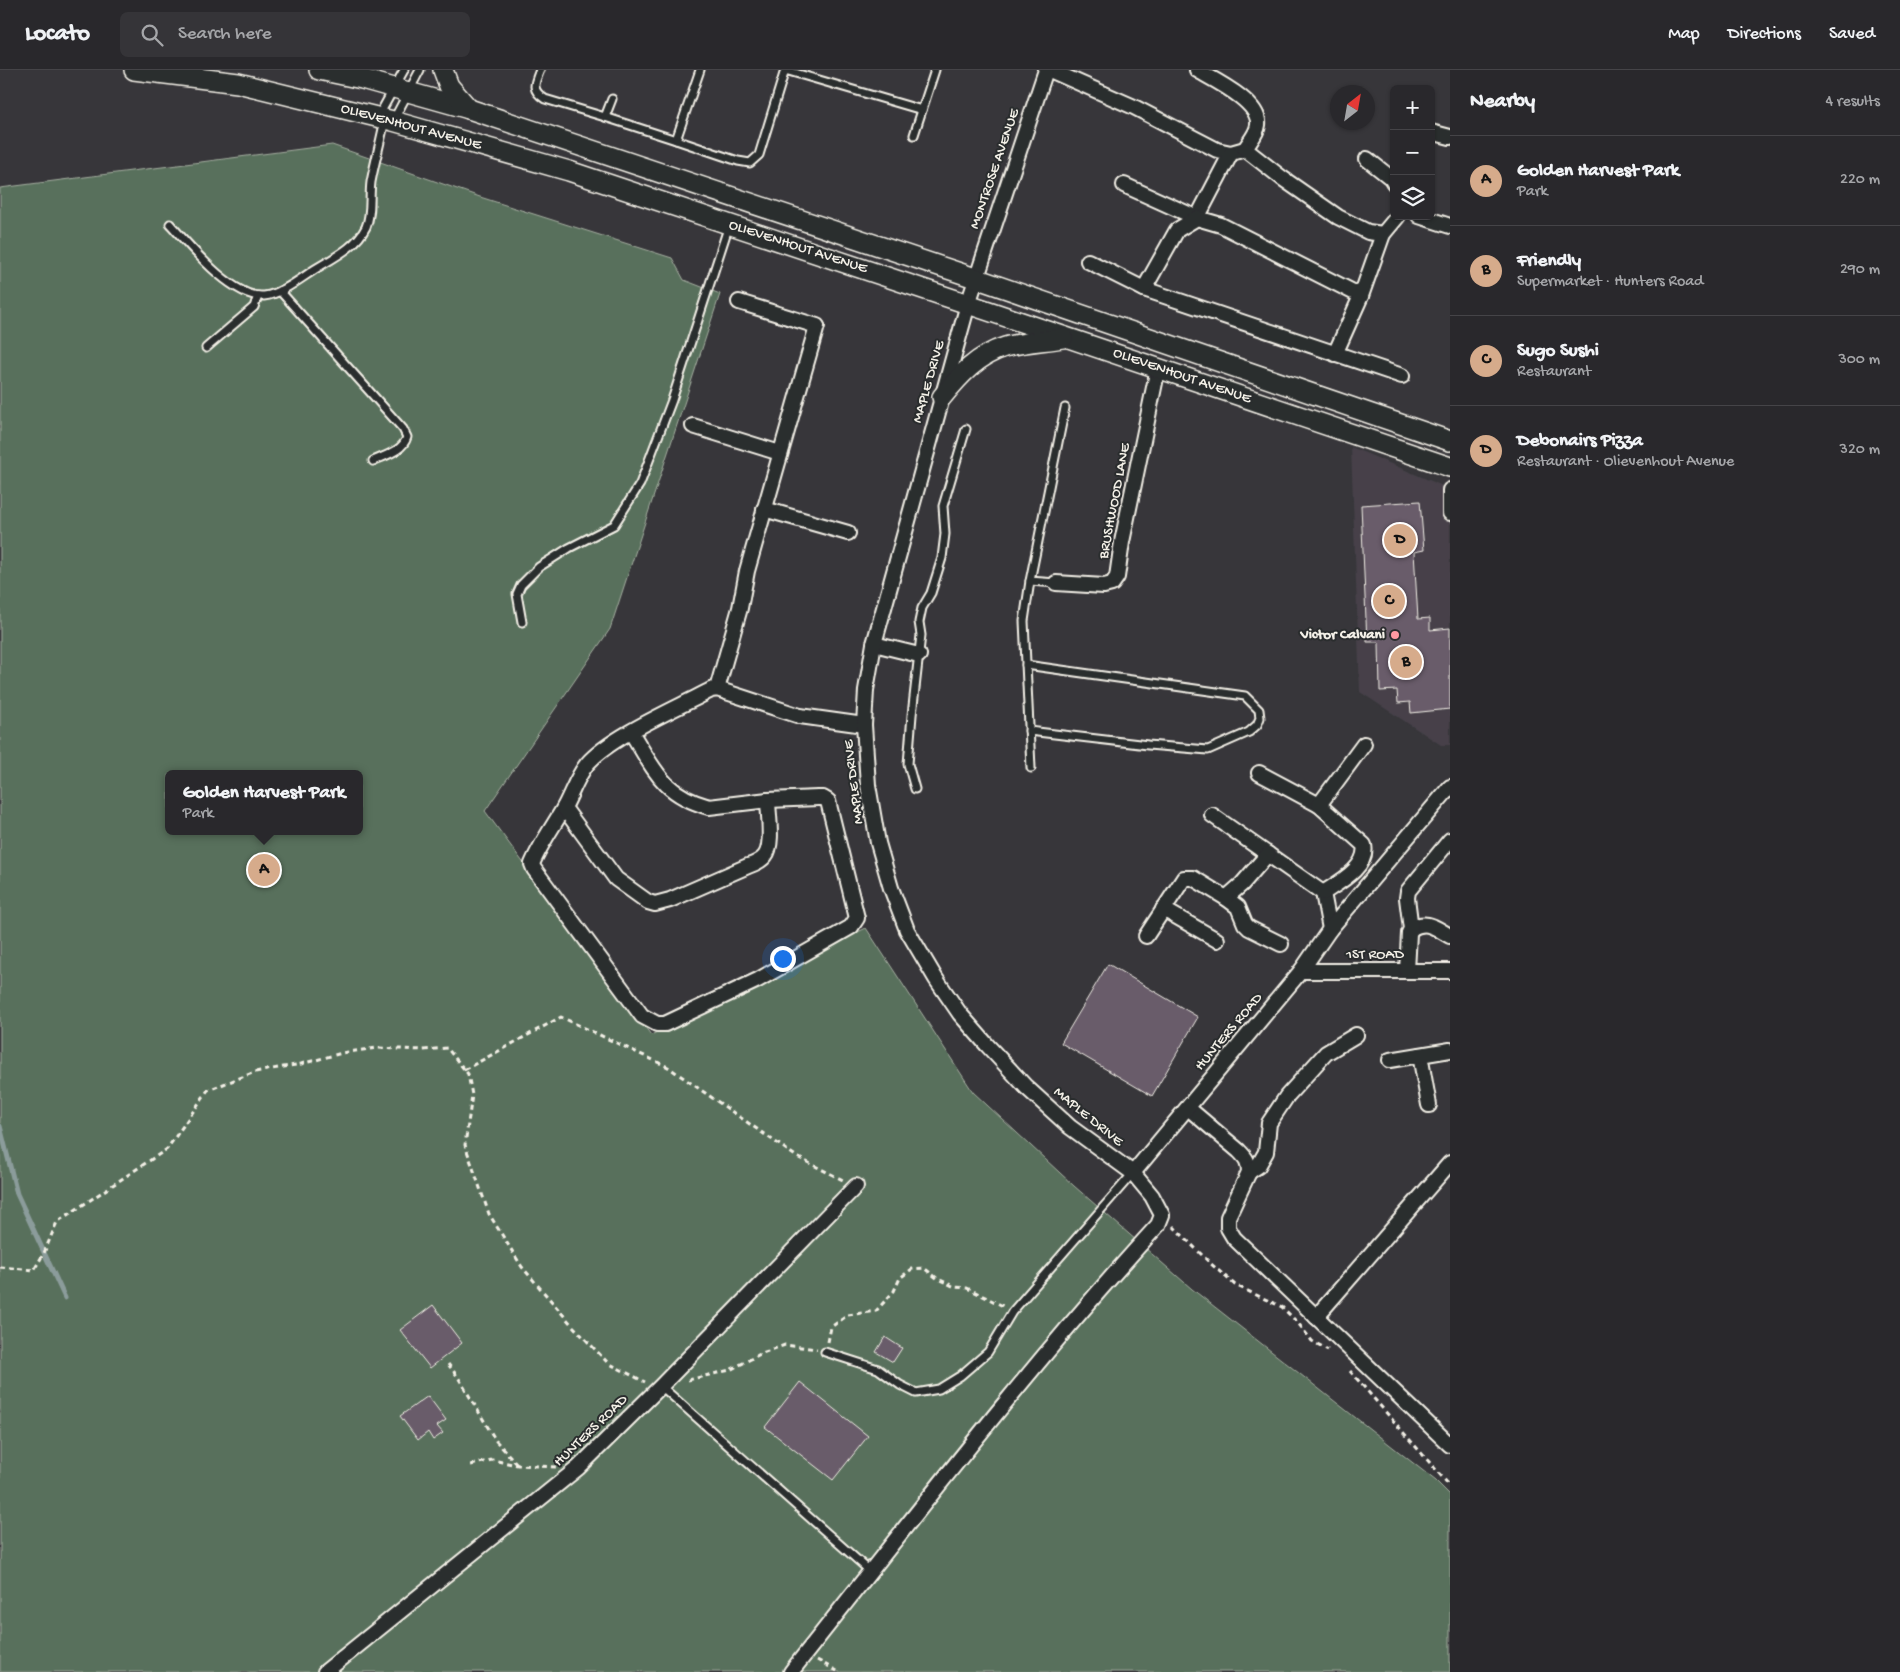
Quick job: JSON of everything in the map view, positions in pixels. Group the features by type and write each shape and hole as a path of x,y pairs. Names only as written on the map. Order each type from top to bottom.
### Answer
{"street":[{"name":"OLIEVENHOUT AVENUE","path":"134,70 238,82 385,119 569,171 1450,467"},
{"name":"OLIEVENHOUT AVENUE","path":"319,70 401,89 469,109 976,278 1450,441"},
{"path":"362,79 387,70"},
{"path":"443,70 449,86 469,109"},
{"name":"MONTROSE AVENUE","path":"968,304 1046,70"},
{"path":"1050,70 1134,107 1217,150 1231,153 1245,149 1256,133 1258,124 1257,117 1252,108 1239,96 1197,70"},
{"path":"1435,133 1450,138"},
{"path":"1245,149 1282,178 1338,217 1368,232 1384,234"},
{"path":"1144,289 1177,230 1196,218 1231,153"},
{"path":"1367,159 1390,176"},
{"path":"1124,185 1196,218 1221,225 1361,296"},
{"path":"1335,354 1361,296 1384,234 1395,220"},
{"path":"1431,220 1450,226"},
{"path":"1088,261 1144,289 1402,376"},
{"path":"717,689 740,608 747,571 764,509 817,326 739,302"},
{"name":"MAPLE DRIVE","path":"968,304 874,644 866,690 864,725 868,785 874,824 890,888 907,930 936,979 960,1014 1026,1087 1070,1127 1133,1173"},
{"path":"942,397 974,363 989,354 1005,347 1066,337"},
{"name":"BRUSHWOOD LANE","path":"1056,583 1104,586 1112,584 1117,577 1122,542 1158,368"},
{"path":"693,426 780,453"},
{"path":"1450,490 1450,513"},
{"path":"764,509 848,533"},
{"path":"874,644 919,654"},
{"path":"631,732 663,782 675,792 691,801 709,806 768,800 818,798 828,801 857,918 855,923 758,980 665,1024 656,1024 642,1016 532,864 564,808 576,780 593,757 631,732 711,690 717,689 800,716 864,725"},
{"path":"1319,805 1364,744"},
{"path":"1260,773 1319,805 1364,845 1365,849 1362,859 1349,876 1323,892"},
{"name":"HUNTERS ROAD","path":"1133,1173 1301,971 1330,929 1450,787"},
{"path":"564,808 616,879 643,900 656,904 670,900 758,862 765,856 770,844 768,800"},
{"path":"1212,816 1323,892 1330,929"},
{"path":"1412,929 1406,898 1408,891 1450,840"},
{"path":"1226,898 1242,884 1268,854"},
{"path":"1146,936 1184,878 1189,877 1238,907 1245,924 1254,932 1281,944"},
{"path":"1163,909 1217,940"},
{"path":"1407,971 1409,933 1412,929 1418,925 1426,924 1450,936"},
{"name":"1ST ROAD","path":"1301,971 1450,971"},
{"path":"1249,1172 1258,1166 1266,1152 1269,1123 1287,1096 1326,1053 1356,1035"},
{"path":"1390,1060 1450,1050"},
{"path":"1420,1055 1429,1104"},
{"path":"1188,1108 1239,1151 1249,1165 1249,1172 1230,1209 1228,1217 1228,1228 1234,1238 1450,1445"},
{"path":"1316,1317 1450,1163"},
{"path":"790,1672 989,1424 1094,1298 1158,1225 1162,1215 1152,1196 1133,1173"},
{"name":"HUNTERS ROAD","path":"325,1672 578,1468 661,1386 856,1186"}],"lane":[{"path":"385,119 401,89 404,70"},
{"path":"170,224 222,279 258,296 265,296 280,291 339,255 358,240 366,227 371,212 371,183 385,119 401,89 420,70"},
{"path":"540,70 535,85 536,92 545,99 738,161 750,163 759,155 785,70 922,110"},
{"path":"676,140 700,70"},
{"path":"914,135 934,70"},
{"path":"605,117 612,99"},
{"path":"522,622 517,594 521,585 539,567 614,525 640,484 672,400 729,225"},
{"path":"280,291 403,429 407,437 405,444 373,461"},
{"path":"206,348 254,307 258,296"},
{"path":"1031,768 1024,620 1030,581 1065,408"},
{"path":"915,789 908,764 921,635 919,622 922,608 931,593 942,558 944,534 943,506 966,429"},
{"path":"1030,581 1056,583"},
{"path":"1026,666 1245,696 1259,710 1260,718 1257,725 1249,732 1208,750 1029,731"},
{"path":"825,1352 878,1369 900,1385 916,1393 939,1389 960,1376 988,1352 1012,1312 1133,1173"},
{"path":"661,1386 871,1572"}],"path":[{"path":"464,1070 561,1017 668,1067 797,1157 856,1186"},
{"path":"0,1267 34,1270 44,1253 57,1222 168,1149 208,1090 255,1072 301,1064 342,1053 376,1048 423,1050 447,1048 468,1074 472,1095 466,1145 490,1214 522,1267 571,1324 608,1363 645,1382 661,1386 730,1370 762,1353 785,1345 813,1348 825,1352 831,1327 848,1315 876,1312 894,1292 900,1278 912,1269 924,1268 938,1279 955,1287 967,1288 1012,1312"},
{"path":"1162,1215 1210,1263 1236,1285 1282,1307 1312,1341 1334,1353"},
{"path":"448,1364 496,1441 518,1465"},
{"path":"1347,1368 1450,1486"},
{"path":"471,1465 492,1460 518,1465 578,1468"},
{"path":"805,1653 839,1672"}],"shaded area":[{"path":"1351,447 1450,489 1450,745 1441,745 1360,692"}],"green space":[{"path":"332,145 480,197 672,258 684,280 720,294 610,629 485,811 651,1035 866,928 973,1092 1074,1186 1192,1289 1436,1481 1450,1495 1450,1672 0,1672 0,188"}],"building":[{"path":"1420,501 1424,550 1414,552 1418,619 1430,618 1430,630 1450,628 1450,709 1411,713 1410,702 1398,703 1397,690 1380,691 1379,642 1367,642 1361,505"},
{"path":"1108,964 1198,1017 1152,1096 1061,1043"},
{"path":"433,1305 462,1343 430,1368 400,1330"},
{"path":"885,1337 902,1348 893,1362 876,1352"},
{"path":"800,1382 868,1436 833,1480 765,1427"},
{"path":"428,1396 446,1420 437,1426 443,1433 433,1440 428,1432 418,1440 400,1416"}],"waterway":[{"path":"0,1126 17,1194 65,1298"}],"place":[{"name":"Debonairs Pizza","path":"1400,540"},
{"name":"Sugo Sushi","path":"1389,601"},
{"name":"Victor Calvani","path":"1395,635"},
{"name":"Friendly","path":"1406,662"},
{"name":"Golden Harvest Park","path":"264,870"}]}
